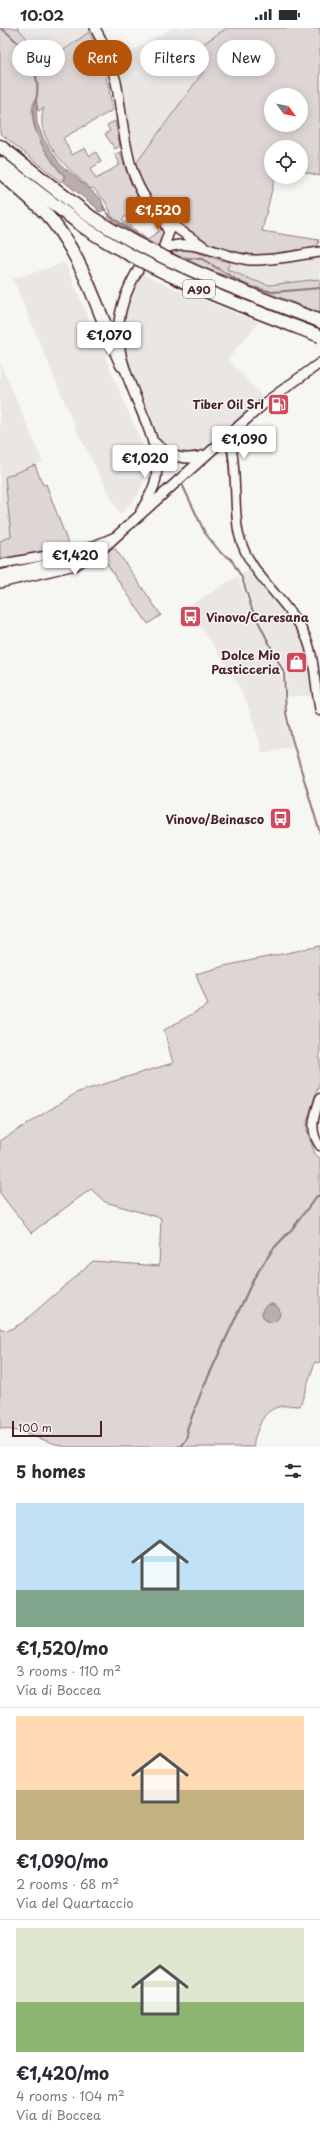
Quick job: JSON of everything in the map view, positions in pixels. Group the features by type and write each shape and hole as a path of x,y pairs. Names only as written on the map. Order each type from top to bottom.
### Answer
{"highway":[{"name":"A90","path":"0,146 92,216 129,240 171,261 320,321"},
{"name":"A90","path":"0,163 85,228 127,254 160,271 320,336"},
{"path":"0,172 33,200 64,237 80,265 122,365"}],"main road":[{"path":"95,28 106,48 112,69 134,175 142,192 169,232 163,249 184,244 206,248 230,256 251,260 320,252"},
{"path":"158,214 206,248"},
{"path":"138,270 125,294 119,312 118,338 122,365 154,442 157,469 155,480 139,516"},
{"path":"0,583 83,562 120,534 266,402 320,363"},
{"path":"154,442 166,454 174,457 190,458 207,455"},
{"path":"0,574 96,553"}],"street":[{"path":"227,437 231,442 234,452 235,506 237,526 242,547 255,569 292,614 305,635 320,711"},
{"path":"0,564 88,548 120,534"},
{"path":"320,1098 313,1119 315,1136 320,1146"}],"shaded area":[{"path":"0,28 18,28 28,40 12,40 12,76 65,76 65,49 73,44 73,76 106,76 113,110 63,138 72,155 85,148 90,156 96,152 101,162 90,169 96,179 119,165 115,154 120,152 137,194 134,202 138,205 122,220 148,240 161,229 164,229 166,231 163,241 158,247 108,218 111,213 105,201 93,188 91,189 64,164 48,142 43,131 42,119 44,108 38,111 36,98 32,118 35,129 45,151 64,177 61,182 0,133"},
{"path":"11,28 90,28 90,31 77,40 73,40 73,43 65,48 65,40 23,40"},
{"path":"173,28 227,28 209,40 152,40"},
{"path":"227,28 320,28 320,176 308,173 308,140 264,140 264,184 273,184 262,231 319,240 317,247 282,253 253,254 225,250 210,244 172,224 163,217 148,200 132,169 200,76 209,76 209,40"},
{"path":"89,32 93,40 78,40"},
{"path":"140,47 140,76 200,76 135,165 119,76 132,76 132,51"},
{"path":"36,99 37,123 44,140 60,164 101,199 105,210 99,212 97,208 63,181 65,176 51,160 36,131 34,110"},
{"path":"115,121 120,146 115,149 105,134 110,131 107,125"},
{"path":"179,248 230,262 227,269 252,280 269,285 320,279 320,313 205,268 170,252"},
{"path":"320,257 320,279 309,281 269,284 252,280 227,269 231,261 267,265"},
{"path":"65,263 145,451 144,480 138,495 120,515 76,429 13,279"},
{"path":"140,273 175,289 259,322 228,359 264,399 199,454 181,454 168,450 157,439 128,361 123,336 126,307"},
{"path":"0,362 43,462 5,477 11,537 0,541"},
{"path":"35,465 43,485 46,484 69,546 63,550 0,562 0,541 11,536 5,477"},
{"path":"114,547 161,615 148,624 105,561 105,554"},
{"path":"250,569 283,606 305,644 313,696 287,696 287,677 283,666 254,608 242,574"},
{"path":"238,576 248,603 268,640 282,677 285,720 292,746 263,753 249,708 233,675 188,607"},
{"path":"320,946 320,1081 307,1122 307,1130 315,1154 320,1158 320,1363 315,1362 300,1406 285,1406 272,1409 263,1418 260,1424 254,1440 254,1447 65,1447 17,1431 0,1428 0,1328 7,1331 22,1323 93,1261 159,1266 161,1218 105,1202 91,1189 31,1233 0,1193 0,1141 78,1092 173,1063 164,1030 208,1005 196,974 224,966"},
{"path":"271,1304 277,1307 280,1313 277,1319 271,1322 265,1319 262,1313 265,1307"}],"waterway":[{"path":"1,28 24,50 34,69 37,79 36,100"},
{"path":"103,207 110,216 151,244"},
{"path":"176,257 202,259 247,286 273,292 320,288"},
{"path":"181,482 205,533 221,553 231,559 242,578 252,609 284,673 286,713 292,739 320,833"},
{"path":"176,1447 182,1446 188,1437 187,1429 203,1388 254,1278 273,1249 293,1228 316,1197 320,1195"}],"place":[{"name":"Tiber Oil Srl","path":"279,404"},
{"name":"Vinovo/Caresana","path":"190,617"},
{"name":"Dolce Mio Pasticceria","path":"296,662"},
{"name":"Vinovo/Beinasco","path":"280,819"}]}
